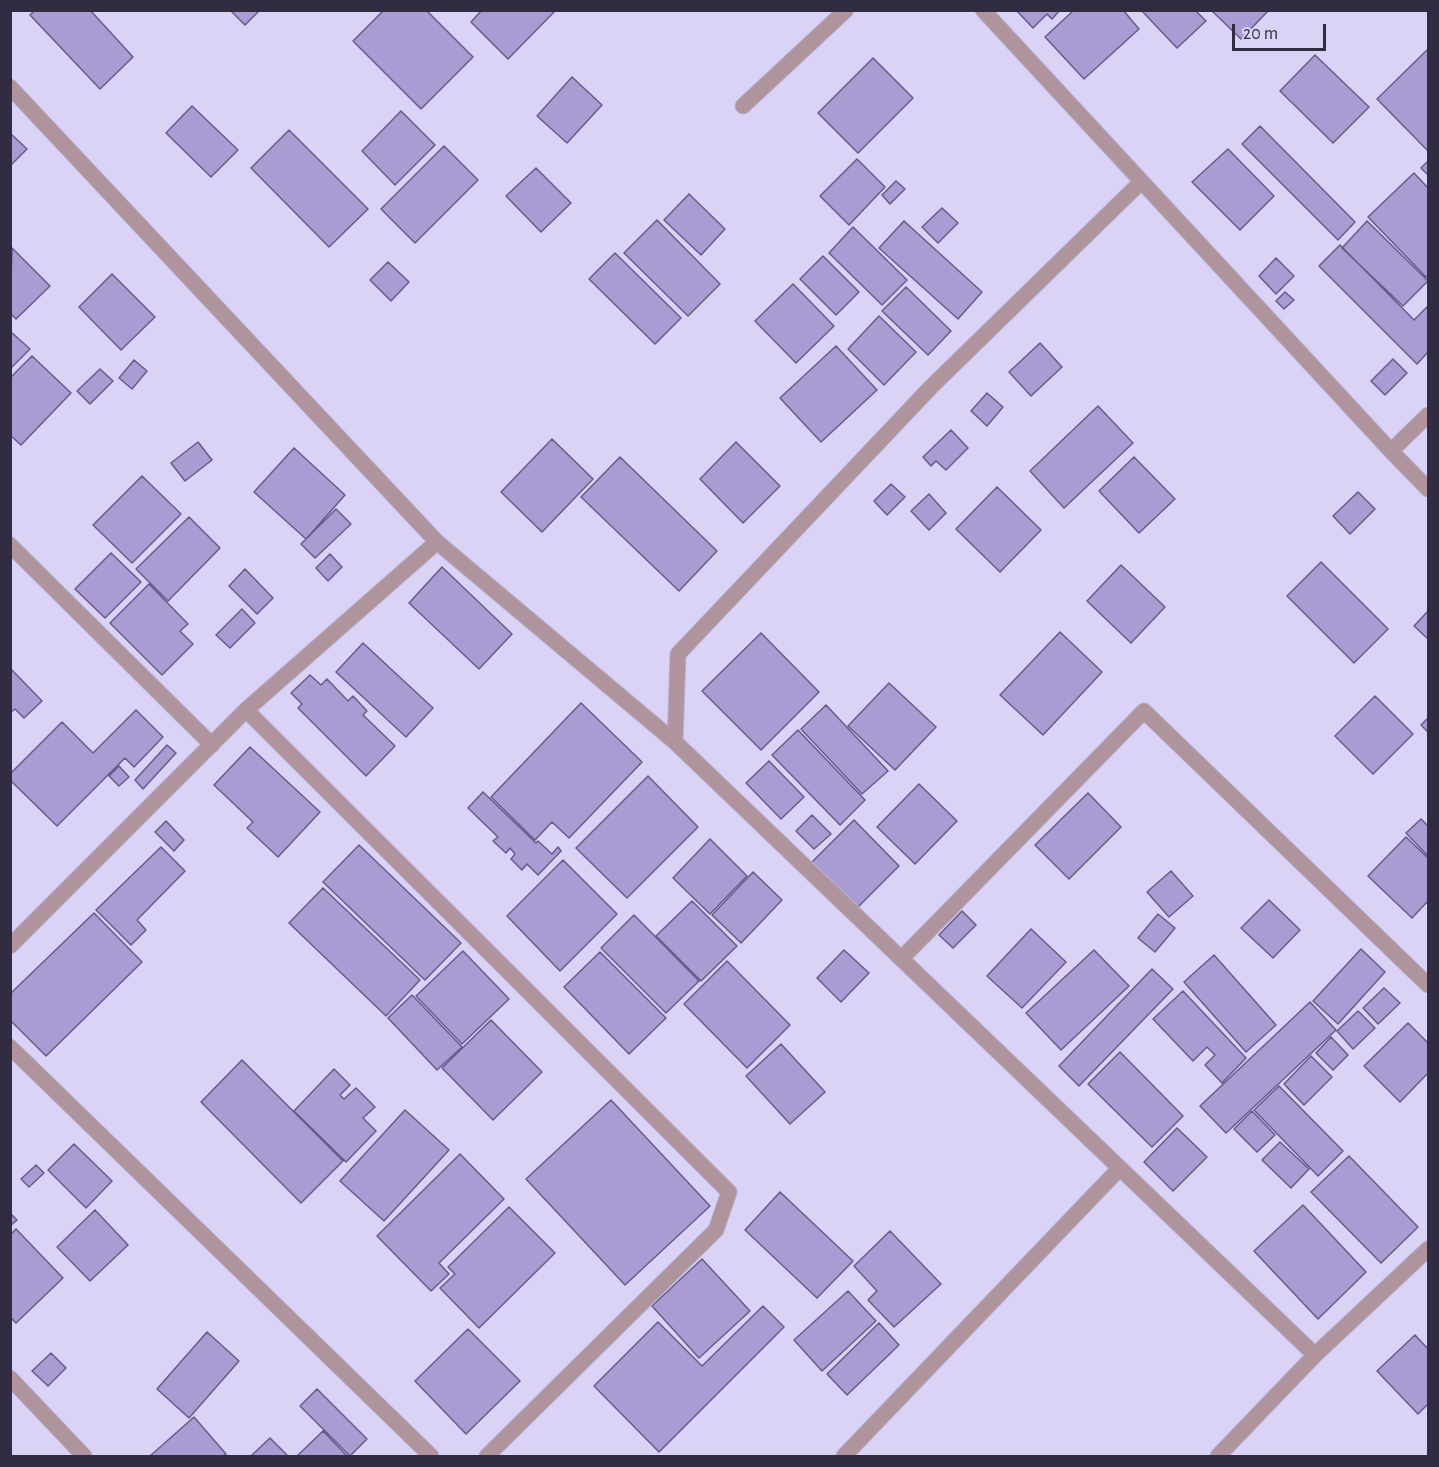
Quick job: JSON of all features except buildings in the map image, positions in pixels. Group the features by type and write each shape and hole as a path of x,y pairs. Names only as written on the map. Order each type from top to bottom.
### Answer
{"street":[{"path":"743,106 846,10"},
{"path":"983,10 1390,451 1428,489"},
{"path":"10,87 437,542 675,742 1315,1355"},
{"path":"675,742 678,654 931,387 1141,182"},
{"path":"1390,451 1428,415"},
{"path":"10,946 246,711 437,542"},
{"path":"10,544 212,745"},
{"path":"246,711 729,1192 716,1230 487,1456"},
{"path":"900,959 1144,711 1428,985"},
{"path":"10,1047 431,1456"},
{"path":"844,1456 1119,1168"},
{"path":"1218,1456 1315,1355 1428,1249"},
{"path":"10,1378 84,1456"}]}
